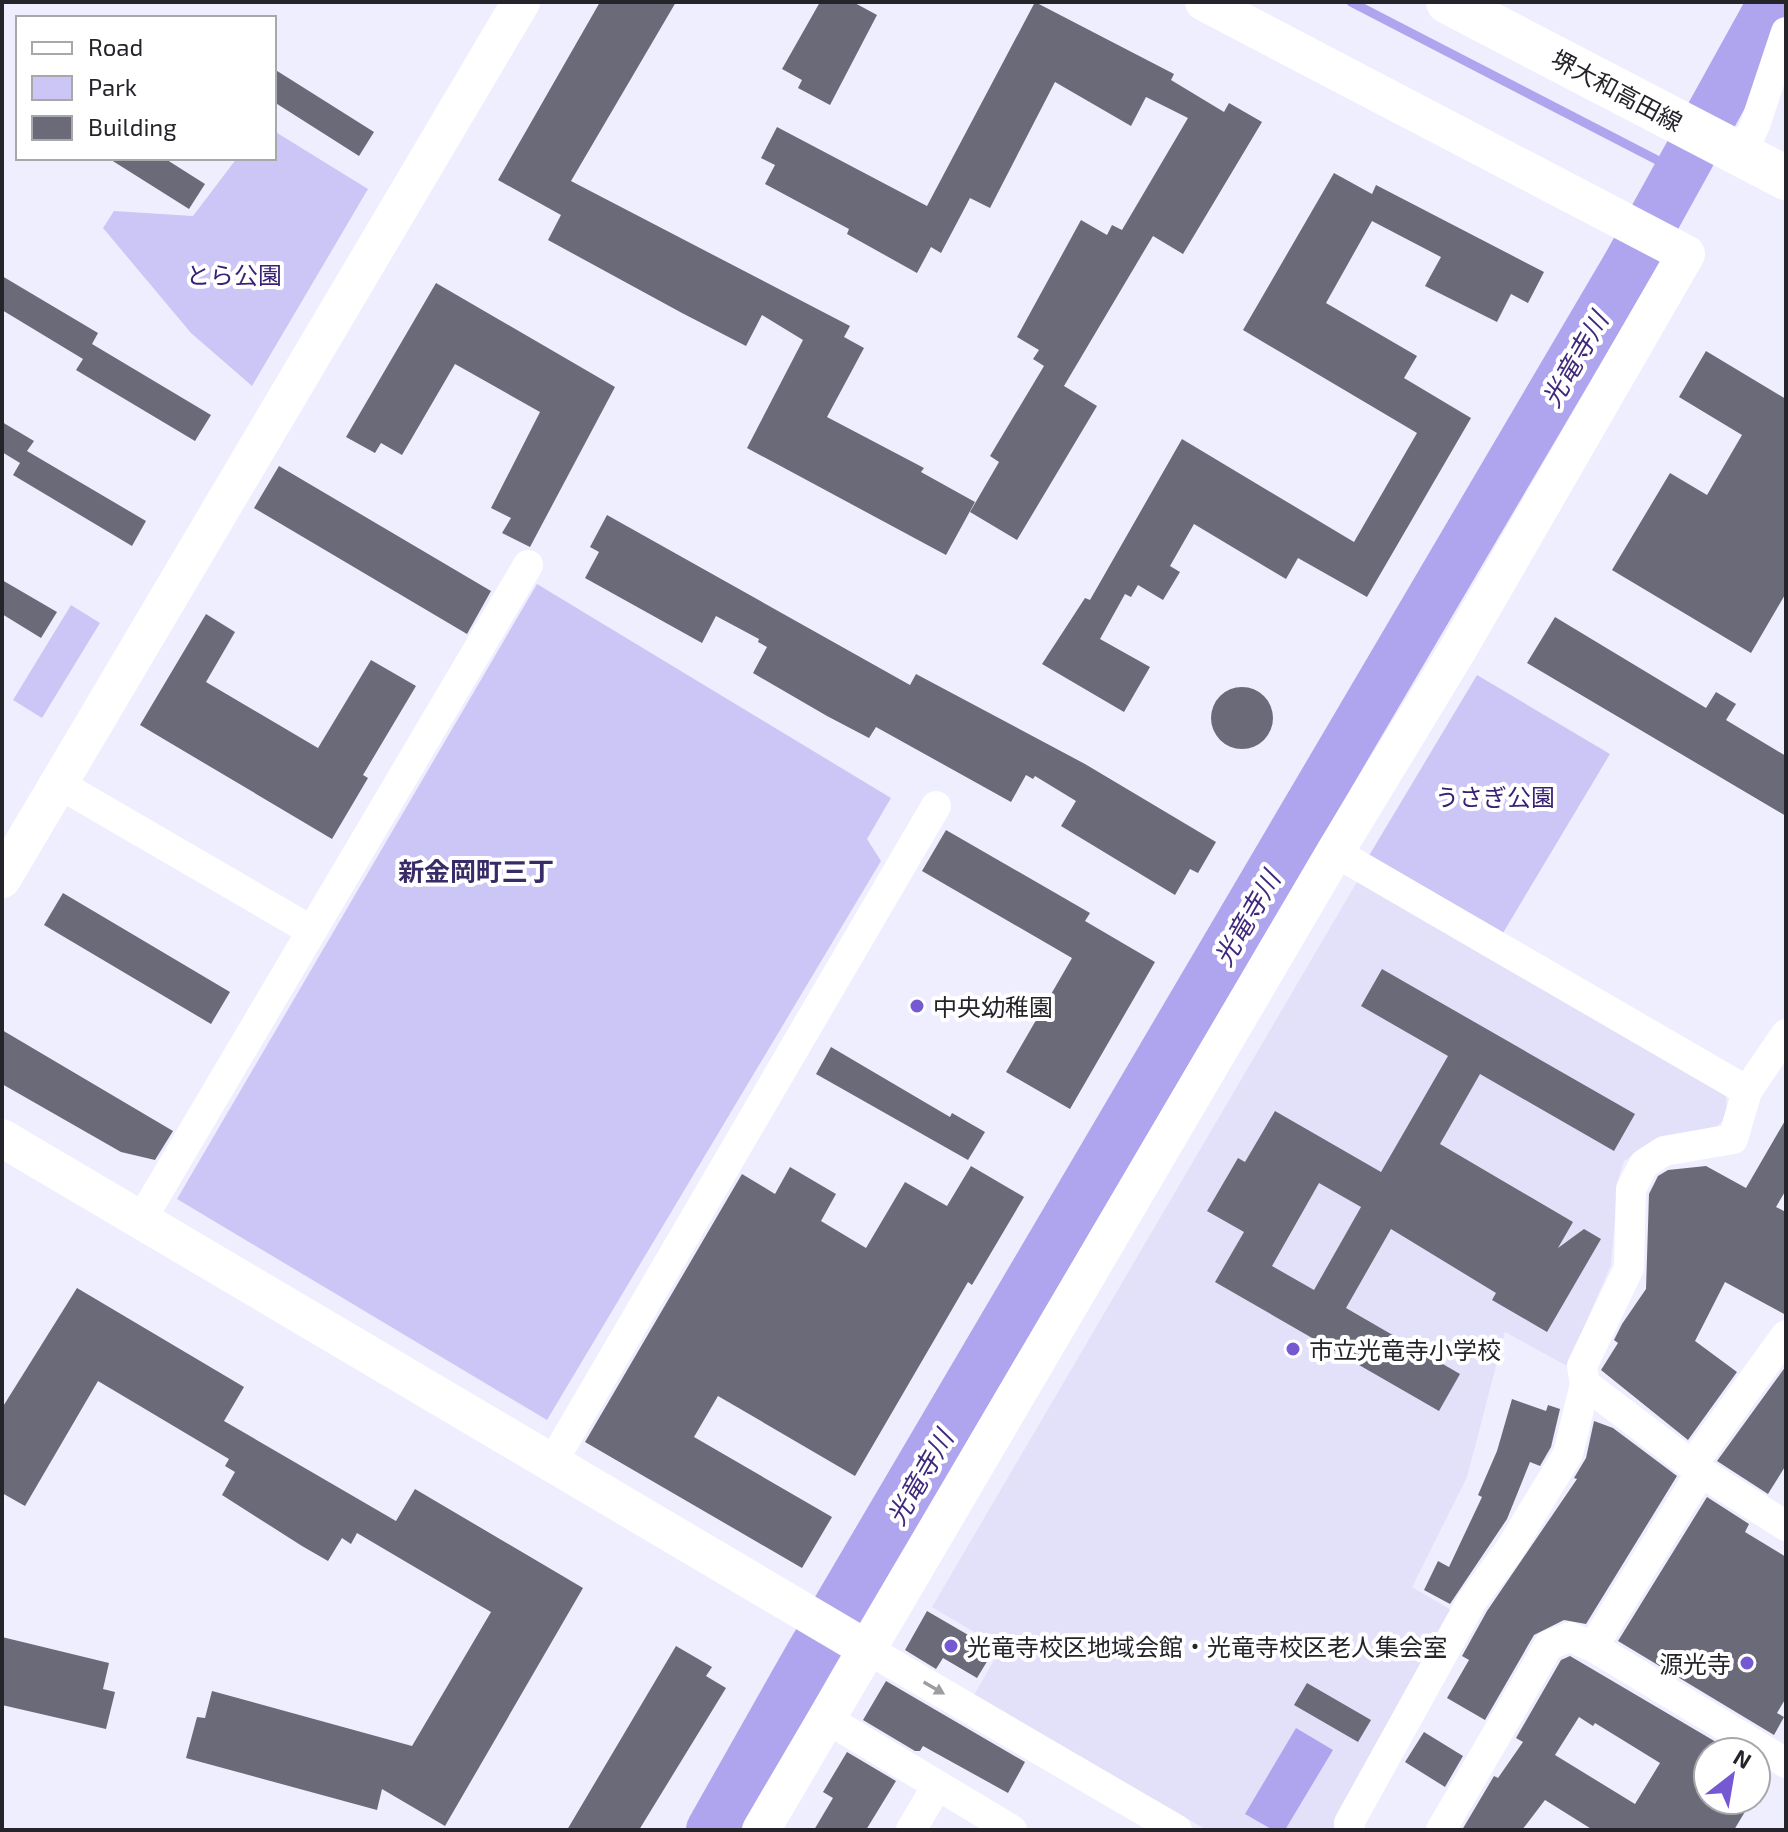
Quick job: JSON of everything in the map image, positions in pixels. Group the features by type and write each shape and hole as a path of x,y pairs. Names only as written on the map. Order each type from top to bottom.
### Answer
{"main road":[{"name":"堺大和高田線","path":"1448,2 1786,178"}],"street":[{"path":"2,879 521,2"},
{"path":"761,1830 827,1719 855,1641 1457,651 1597,403 1686,254 1204,2"},
{"path":"1735,152 1786,32"},
{"path":"141,1220 528,565"},
{"path":"59,784 312,931"},
{"path":"553,1461 936,806"},
{"path":"1335,852 1747,1091"},
{"path":"1350,1830 1349,1823 1472,1601 1510,1549 1568,1454 1585,1384 1582,1366 1629,1268 1631,1189 1644,1164 1664,1151 1733,1139 1747,1091 1786,1034"},
{"path":"2,1138 1177,1830"},
{"path":"1593,1647 1696,1469 1786,1335"},
{"path":"1585,1384 1696,1469 1786,1526"},
{"path":"1441,1830 1549,1645 1570,1637 1593,1647 1783,1756"},
{"path":"827,1719 1012,1830"},
{"path":"911,1830 937,1786"}],"shaded area":[{"name":"市立光竜寺小学校","path":"1358,880 1726,1093 1727,1117 1717,1126 1666,1137 1624,1161 1618,1180 1611,1265 1567,1366 1505,1332 1467,1477 1412,1587 1453,1611 1351,1791 1333,1830 1207,1830 974,1695 1001,1648 932,1607"},
{"path":"1296,1728 1333,1750 1285,1830 1273,1830 1245,1814"}],"green space":[{"name":"とら公園","path":"276,132 368,189 252,386 191,333 103,228 114,211 193,216 235,160 276,160"},
{"path":"537,584 891,798 867,839 881,861 547,1420 177,1199"},
{"path":"71,605 100,623 42,718 13,700"},
{"name":"うさぎ公園","path":"1477,675 1610,754 1500,938 1367,859"}],"building":[{"path":"600,2 676,2 571,181 850,326 844,337 864,348 827,417 924,468 921,472 975,502 946,555 747,448 803,340 762,315 746,346 682,313 548,240 561,215 498,180"},
{"path":"820,2 853,2 877,15 830,105 798,88 802,80 782,69"},
{"path":"1035,2 1174,74 1171,80 1224,112 1229,103 1262,122 1183,254 1153,236 1064,386 1097,406 1017,540 970,512 999,462 990,456 1044,366 1033,359 1039,350 1017,337 1081,220 1107,235 1112,225 1122,230 1188,118 1146,97 1131,126 1055,82 990,208 970,198 941,253 931,247 917,273 847,234 849,229 765,184 775,165 761,158 777,127 927,206"},
{"path":"276,70 374,132 359,156 276,103"},
{"path":"111,160 167,160 205,184 189,209"},
{"path":"1334,173 1372,194 1376,185 1544,272 1528,303 1511,294 1497,322 1425,286 1441,257 1372,221 1326,303 1417,356 1404,378 1471,418 1367,597 1298,558 1286,579 1194,524 1170,566 1180,572 1163,600 1138,585 1131,597 1125,594 1100,639 1150,667 1124,712 1042,664 1085,598 1090,600 1182,439 1354,542 1417,433 1243,330"},
{"path":"2,276 98,333 92,344 211,415 195,441 76,370 83,359 2,310"},
{"path":"436,283 615,387 530,547 502,533 511,518 491,508 540,412 455,364 402,455 381,443 375,453 346,437"},
{"path":"1706,351 1786,399 1786,593 1751,653 1612,570 1670,473 1707,495 1742,435 1679,397"},
{"path":"2,422 34,441 27,451 146,521 132,546 13,475 20,463 2,452"},
{"path":"279,466 491,591 467,634 254,508"},
{"path":"607,515 910,685 916,674 1085,764 1216,842 1198,873 1190,869 1175,895 1061,826 1076,801 1035,776 1033,779 1026,775 1011,802 876,727 869,738 827,716 753,673 767,647 758,642 759,639 716,616 702,643 585,578 599,552 590,547"},
{"path":"2,580 57,612 41,638 2,614"},
{"path":"206,614 235,632 206,682 318,748 371,660 416,686 363,775 368,778 332,839 140,725"},
{"path":"1555,617 1706,708 1716,692 1736,704 1726,720 1786,756 1786,816 1527,663"},
{"path":"1242,687 1264,696 1273,718 1264,740 1242,749 1220,740 1211,718 1220,696"},
{"path":"946,830 1090,913 1085,921 1155,962 1070,1109 1006,1072 1072,958 922,871"},
{"path":"63,893 230,992 211,1024 44,925"},
{"path":"1382,969 1635,1114 1614,1151 1480,1074 1440,1144 1573,1222 1558,1248 1584,1229 1601,1239 1547,1332 1492,1300 1496,1293 1391,1229 1346,1308 1460,1374 1439,1411 1215,1282 1244,1232 1207,1211 1238,1158 1245,1162 1275,1111 1381,1172 1448,1056 1361,1006","holes":["1319,1183 1361,1207 1314,1290 1272,1266"]},
{"path":"2,1030 173,1131 155,1160 121,1152 2,1084"},
{"path":"831,1047 950,1117 952,1113 985,1132 968,1160 816,1074"},
{"path":"1786,1119 1786,1190 1776,1207 1786,1212 1786,1315 1725,1282 1695,1341 1737,1372 1688,1440 1601,1370 1618,1343 1614,1340 1622,1324 1646,1289 1649,1194 1658,1176 1668,1170 1706,1166 1746,1188"},
{"path":"971,1166 1024,1197 972,1285 968,1282 855,1476 718,1396 694,1437 832,1517 802,1568 585,1442 742,1174 775,1194 790,1167 836,1194 821,1221 866,1248 905,1182 947,1206"},
{"path":"77,1288 244,1387 224,1421 396,1521 415,1489 583,1588 445,1826 382,1789 377,1810 186,1758 197,1717 205,1718 212,1691 412,1746 491,1612 357,1533 351,1544 342,1538 328,1561 302,1546 222,1495 235,1472 225,1466 229,1459 98,1381 25,1506 2,1493 2,1408"},
{"path":"1786,1366 1786,1465 1768,1494 1717,1461"},
{"path":"1512,1399 1546,1411 1548,1405 1560,1409 1551,1447 1540,1466 1530,1462 1507,1519 1450,1604 1424,1590 1438,1561 1449,1567 1482,1497 1478,1495 1497,1451"},
{"path":"1594,1421 1613,1428 1677,1476 1586,1624 1564,1620 1534,1635 1485,1720 1447,1698 1469,1660 1462,1656 1487,1611 1577,1479 1574,1478 1586,1458"},
{"path":"1707,1497 1749,1524 1745,1532 1786,1557 1786,1698 1777,1713 1784,1717 1774,1735 1618,1641"},
{"name":"光竜寺校区地域会館・光竜寺校区老人集会室","path":"927,1611 994,1650 977,1678 943,1658 936,1669 905,1650"},
{"path":"2,1637 109,1663 103,1689 115,1692 106,1729 2,1705"},
{"path":"676,1646 712,1667 706,1676 726,1688 639,1830 567,1830"},
{"path":"1570,1656 1706,1736 1692,1736 1692,1816 1742,1816 1734,1830 1593,1830 1545,1800 1522,1830 1462,1830 1494,1776 1498,1778 1523,1742 1516,1738 1561,1660","holes":["1579,1717 1593,1726 1595,1723 1660,1763 1635,1804 1555,1755"]},
{"path":"886,1681 1025,1762 1008,1793 923,1746 920,1751 915,1751 863,1720"},
{"path":"1307,1683 1371,1720 1358,1742 1294,1705"},
{"path":"1424,1732 1463,1756 1445,1787 1405,1762"},
{"path":"847,1752 896,1781 866,1830 814,1830 833,1798 823,1792"}],"waterway":[{"path":"1351,2 1657,160 1683,168"},
{"name":"光竜寺川","path":"712,1830 811,1655 1628,266 1774,2"}],"place":[{"name":"中央幼稚園","path":"917,1006"},
{"name":"市立光竜寺小学校","path":"1293,1349"},
{"name":"光竜寺校区地域会館・光竜寺校区老人集会室","path":"951,1646"},
{"name":"源光寺","path":"1747,1663"}],"district":[{"name":"新金岡町三丁","path":"476,870"}]}
